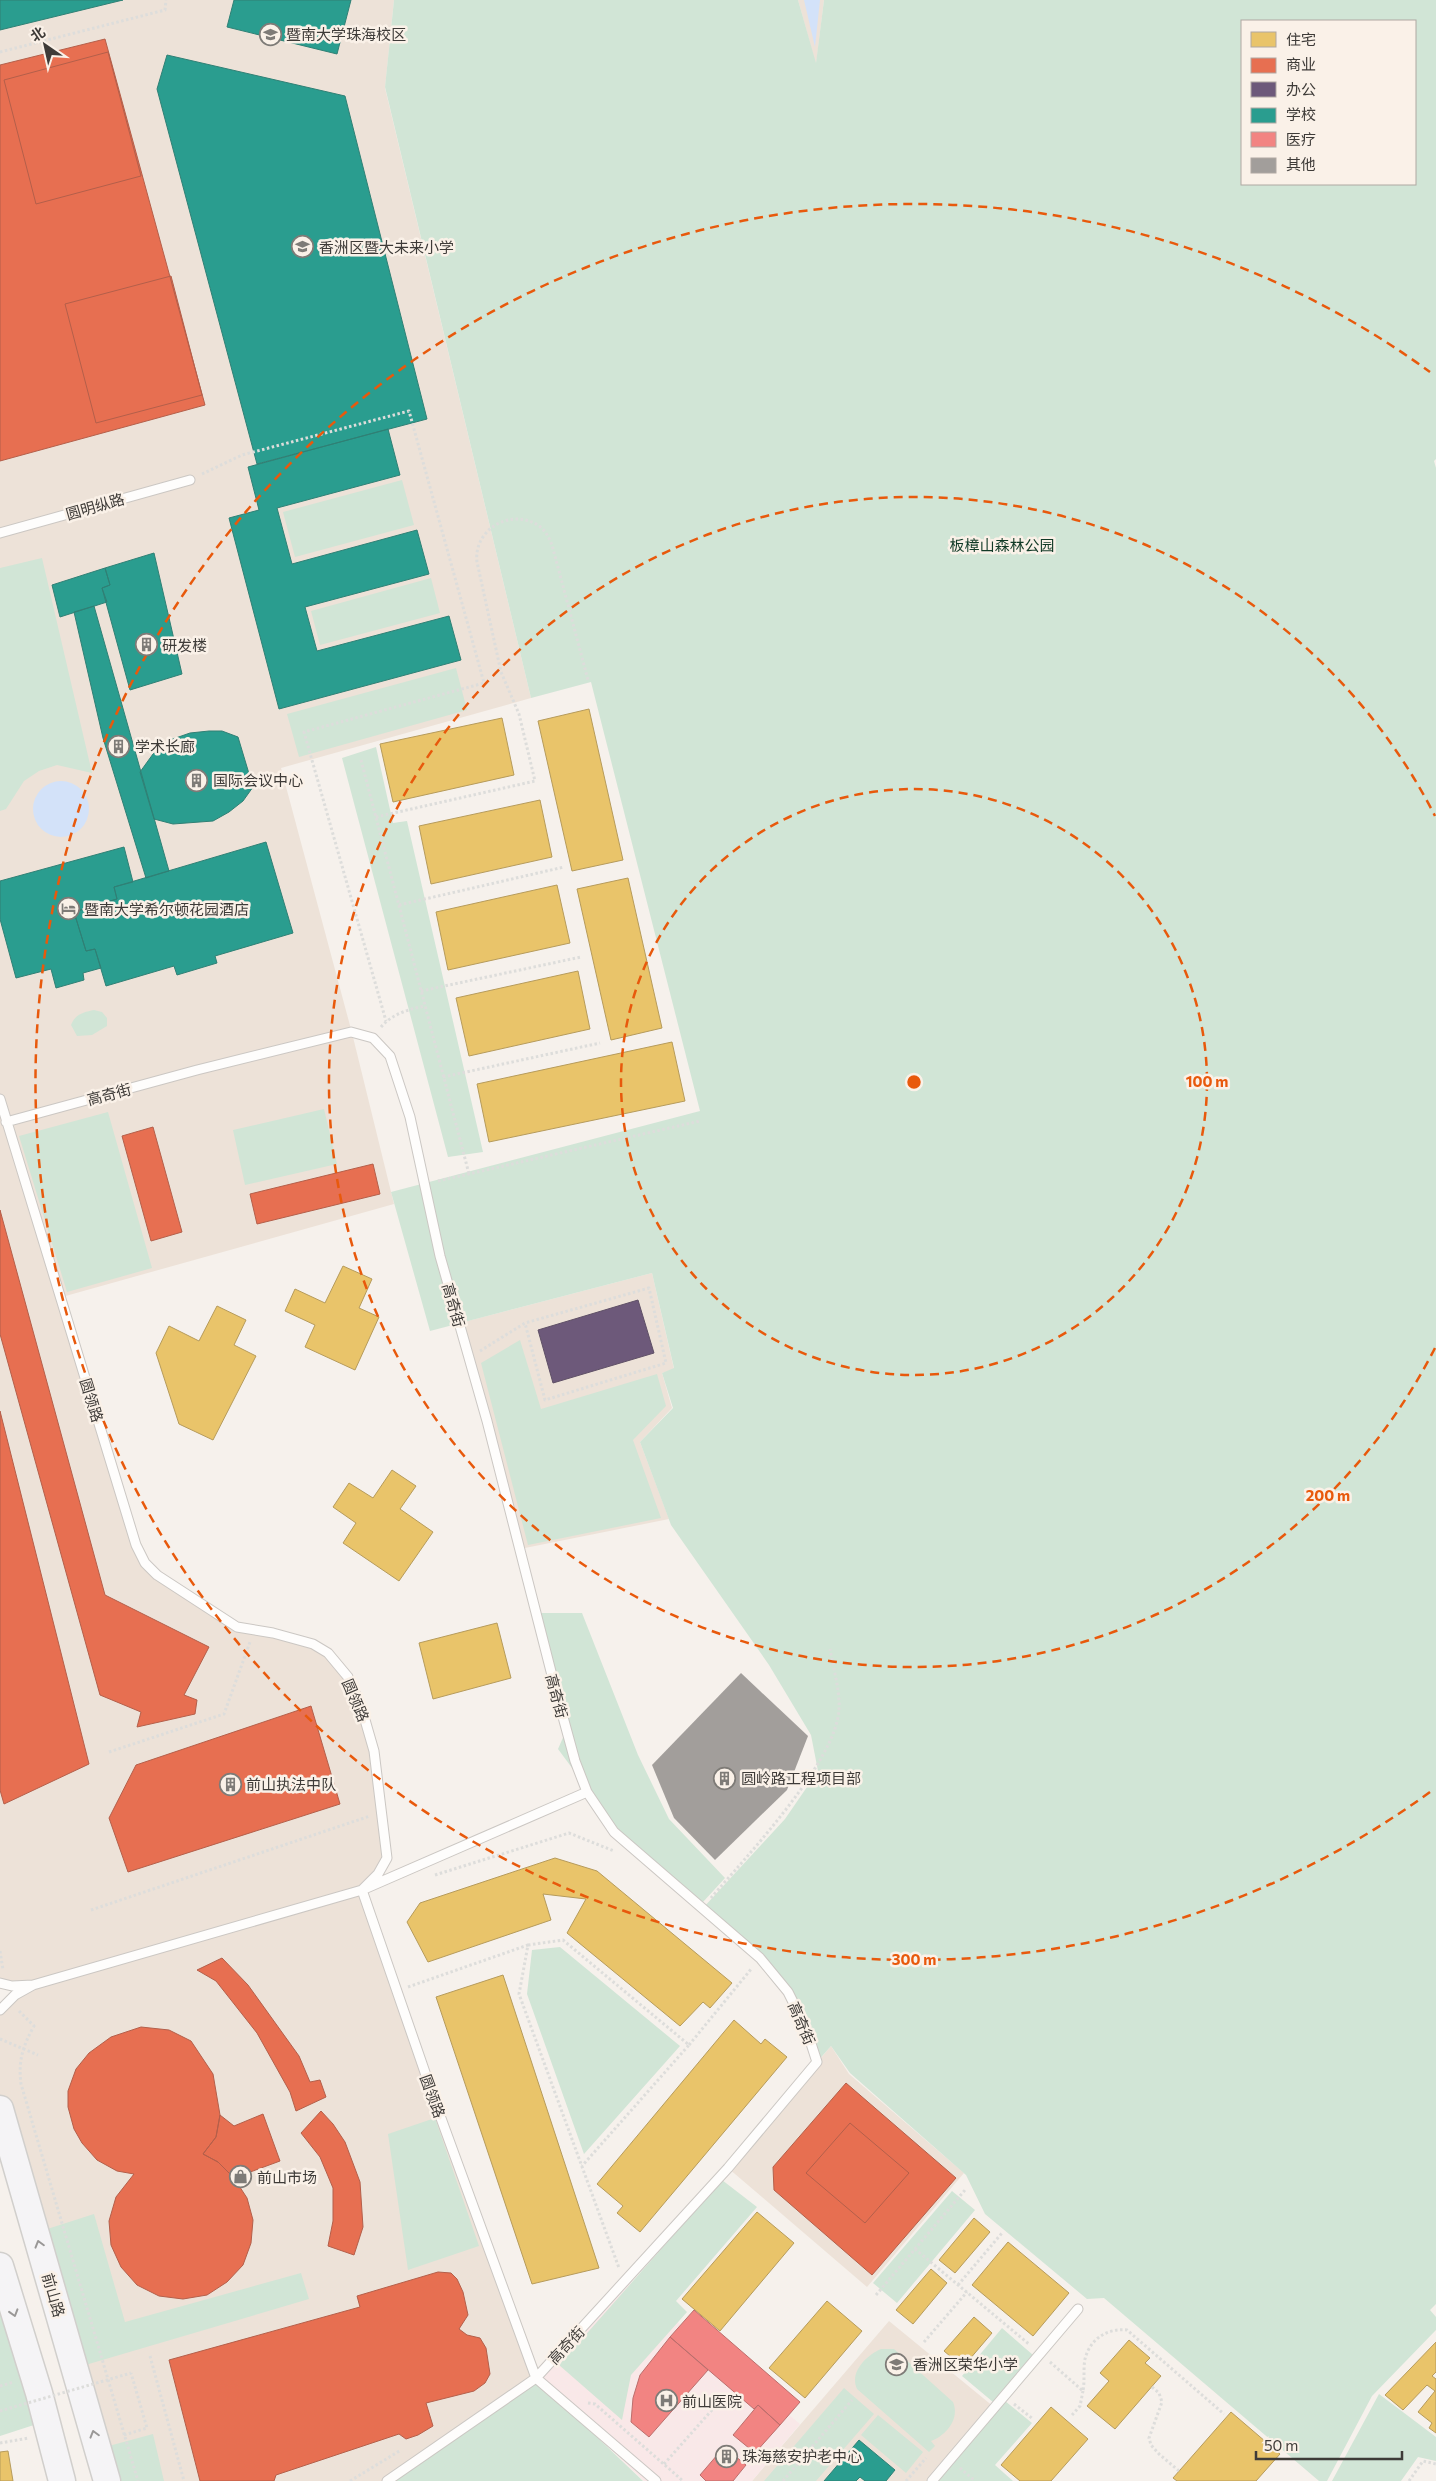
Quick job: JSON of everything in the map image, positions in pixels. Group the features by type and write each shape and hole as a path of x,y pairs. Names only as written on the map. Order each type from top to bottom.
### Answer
{"main road":[{"name":"前山路","path":"0,2109 107,2481"},
{"path":"0,2266 51,2435 62,2481"}],"lane":[{"name":"圆明纵路","path":"0,533 190,480"},
{"name":"高奇街","path":"6,1122 197,1070 351,1032 373,1038 390,1056 410,1117 440,1256 469,1358 557,1695 575,1761 587,1792 614,1832 760,1958 788,1992 806,2028 817,2062 728,2168 536,2378 387,2481"},
{"name":"圆领路","path":"0,1099 136,1545 145,1563 158,1575 237,1627 313,1644 328,1653 348,1677 361,1706 374,1751 387,1858 378,1874 362,1890 396,1992 536,2378"},
{"path":"0,2010 8,2001 32,1985 362,1890 587,1792"},
{"path":"2,1984 32,1985"},
{"path":"932,2481 1078,2309"},
{"path":"536,2378 656,2481"}],"path":[{"path":"0,52 165,10 166,0"},
{"path":"190,480 242,455 409,411 484,683 304,732 386,1022"},
{"path":"376,817 535,781 519,714 501,672 476,562 475,552 483,533 516,520 539,526 547,534 552,545 588,680"},
{"path":"361,760 469,1174"},
{"path":"399,906 564,867"},
{"path":"421,991 581,957"},
{"path":"373,1038 386,1022 399,1014 425,1006"},
{"path":"443,1077 600,1043"},
{"path":"425,1184 700,1120"},
{"path":"469,1358 525,1322 649,1288 666,1363 545,1400 525,1322"},
{"path":"110,1752 224,1714 255,1630"},
{"path":"703,1908 781,1816 834,1734 839,1709 830,1648"},
{"path":"91,1910 382,1812"},
{"path":"430,1877 569,1833 610,1850 637,1852"},
{"path":"396,1992 528,1945 563,1940 689,2046"},
{"path":"528,1945 519,1994 624,2283"},
{"path":"0,1951 2,1984"},
{"path":"582,2166 689,2046 760,1958"},
{"path":"8,2001 34,2026 21,2049 19,2067 21,2084 138,2481"},
{"path":"0,2039 38,2055"},
{"path":"876,2295 965,2190"},
{"path":"958,2285 1002,2233"},
{"path":"915,2249 1083,2391"},
{"path":"924,2342 967,2292"},
{"path":"1072,2415 1080,2406 1086,2377 1085,2361 1090,2346 1100,2335 1116,2329 1127,2330 1224,2414"},
{"path":"150,2356 184,2481"},
{"path":"0,2411 131,2373 147,2428 124,2435"},
{"path":"1152,2387 1159,2393 1162,2402 1149,2438 1151,2445 1179,2471"},
{"path":"664,2464 728,2393"},
{"path":"1004,2395 1033,2419"},
{"path":"562,2400 595,2404 683,2481"},
{"path":"783,2481 852,2400"},
{"path":"0,2443 51,2435"},
{"path":"350,2481 400,2450"},
{"path":"906,2481 926,2458"},
{"path":"950,2459 975,2481"},
{"path":"1409,2481 1424,2461 1436,2464"}],"shaded area":[{"path":"0,0 394,0 385,88 531,698 281,768 352,1033 394,1204 62,1297 145,1563 237,1627 313,1644 348,1677 373,1750 386,1857 362,1890 535,2377 386,2481 107,2481 0,2108 0,2011 24,1990 0,1983"},
{"path":"798,0 824,0 816,65"},
{"path":"652,1273 674,1369 662,1373 672,1408 640,1442 669,1519 520,1549 460,1323"},
{"path":"831,2046 849,2074 964,2173 867,2287 728,2168"},
{"name":"前山医院","path":"627,2280 800,2424 752,2481 644,2481 536,2378"},
{"name":"香洲区荣华小学","path":"889,2321 994,2407 931,2481 752,2481"}],"green space":[{"name":"板樟山森林公园","path":"394,0 798,0 816,63 824,0 1436,0 1436,459 1434,461 1436,468 1436,2304 1430,2310 1436,2317 1436,2330 1372,2396 1327,2481 1319,2481 1104,2298 1087,2299 985,2214 966,2175 850,2073 831,2046 817,2062 788,1991 703,1908 785,1819 818,1771 811,1735 769,1665 671,1525 640,1442 673,1408 662,1373 674,1368 652,1273 430,1331 391,1192 700,1111 591,682 531,698 385,87"},
{"path":"402,480 414,525 295,557 283,512"},
{"path":"42,558 92,773 57,765 39,771 24,781 6,809 0,811 0,568"},
{"path":"431,578 440,613 320,645 311,611"},
{"path":"456,668 467,710 299,757 287,714"},
{"path":"376,747 393,823 407,821 483,1152 448,1157 342,758"},
{"path":"94,1010 102,1012 107,1018 107,1026 92,1035 77,1036 71,1025 73,1021 80,1014"},
{"path":"324,1109 337,1164 245,1185 233,1130"},
{"path":"108,1112 152,1268 67,1292 19,1136"},
{"path":"520,1340 541,1409 657,1374 666,1406 633,1440 661,1518 528,1545 481,1363"},
{"path":"541,1613 582,1613 638,1755 669,1819 725,1878 703,1902 618,1830 558,1749 569,1724"},
{"path":"560,1947 680,2046 584,2154 527,1994 532,1950"},
{"path":"435,2118 479,2246 408,2270 388,2134"},
{"path":"722,2180 757,2207 676,2301 687,2312 631,2375 622,2420 559,2365"},
{"path":"952,2191 975,2210 897,2303 873,2283"},
{"path":"94,2214 125,2322 301,2273 309,2299 82,2366 41,2231"},
{"path":"0,2308 37,2424 0,2436"},
{"path":"1002,2328 1033,2355 993,2402 962,2376"},
{"path":"881,2349 894,2349 953,2402 955,2414 951,2425 942,2435 931,2441 935,2446 929,2452 857,2389 855,2376 857,2370 870,2355"},
{"path":"535,2378 643,2481 387,2481"},
{"path":"844,2388 874,2414 816,2481 764,2481"},
{"path":"1379,2394 1436,2437 1436,2461 1418,2457 1401,2481 1332,2481"},
{"path":"1005,2401 1032,2423 995,2465 1013,2481 937,2481"},
{"path":"878,2415 923,2452 906,2473 861,2435"},
{"path":"153,2434 164,2481 114,2481 105,2447"}],"water":[{"path":"804,0 820,0 815,47"},
{"path":"55,781 67,781 77,785 85,793 89,809 85,825 77,833 67,837 55,837 45,833 37,825 33,815 33,803 37,793 45,785"}],"building: 住宅":[{"path":"589,709 623,860 572,871 538,721"},
{"path":"502,718 514,775 393,802 380,744"},
{"path":"540,800 552,857 431,884 419,826"},
{"path":"628,878 662,1028 611,1040 577,889"},
{"path":"557,885 570,943 448,970 436,912"},
{"path":"578,971 590,1029 469,1056 456,998"},
{"path":"672,1042 685,1101 489,1142 477,1084"},
{"path":"343,1266 372,1279 359,1308 379,1317 355,1370 305,1347 315,1325 285,1311 295,1289 325,1303"},
{"path":"217,1306 246,1320 234,1345 256,1356 213,1440 179,1424 156,1353 169,1326 199,1341"},
{"path":"392,1470 416,1486 400,1509 433,1532 399,1581 343,1543 356,1523 333,1507 349,1483 373,1498"},
{"path":"497,1623 511,1678 433,1699 419,1643"},
{"path":"555,1858 597,1871 732,1983 710,2008 703,2002 680,2026 567,1933 586,1899 543,1894 551,1920 428,1962 407,1922 420,1903"},
{"path":"503,1975 599,2268 532,2284 436,1997"},
{"path":"734,2020 761,2044 765,2039 787,2057 640,2232 617,2213 623,2206 597,2184"},
{"path":"757,2212 794,2243 720,2331 682,2299"},
{"path":"974,2218 990,2232 955,2273 939,2260"},
{"path":"1008,2242 1069,2293 1033,2336 972,2285"},
{"path":"931,2269 947,2283 913,2324 896,2310"},
{"path":"827,2301 862,2331 805,2398 769,2368"},
{"path":"974,2317 992,2333 963,2367 944,2351"},
{"path":"1129,2340 1150,2358 1145,2363 1161,2376 1115,2429 1087,2406 1109,2381 1100,2373"},
{"path":"1436,2342 1436,2372 1432,2376 1436,2379 1436,2433 1429,2428 1432,2423 1418,2412 1435,2391 1427,2385 1403,2410 1385,2395"},
{"path":"1051,2407 1088,2439 1051,2481 1020,2481 1001,2465"},
{"path":"1231,2412 1280,2454 1256,2481 1177,2481 1173,2478"},
{"path":"8,2451 13,2481 0,2481 0,2452"}],"building: 商业":[{"path":"105,39 205,405 0,461 0,65"},
{"path":"108,52 141,176 36,204 4,80"},
{"path":"171,276 202,395 96,423 65,304"},
{"path":"153,1127 182,1232 151,1241 122,1136"},
{"path":"373,1164 380,1194 257,1224 250,1194"},
{"path":"0,1210 105,1595 209,1647 184,1695 197,1700 195,1714 137,1727 141,1712 100,1695 0,1334"},
{"path":"0,1411 89,1764 4,1804 0,1790"},
{"name":"前山执法中队","path":"311,1706 340,1804 128,1872 109,1818 136,1765"},
{"path":"222,1958 248,1985 299,2056 310,2082 320,2080 326,2097 296,2111 290,2092 257,2033 216,1981 197,1970"},
{"path":"141,2027 169,2030 191,2041 213,2074 220,2115 216,2137 203,2154 218,2162 234,2178 247,2198 253,2220 251,2243 243,2265 227,2282 207,2295 183,2299 159,2296 137,2285 121,2267 111,2245 109,2221 116,2197 134,2174 117,2171 97,2160 82,2143 74,2129 68,2107 68,2091 76,2069 89,2053 111,2037"},
{"path":"846,2083 956,2178 872,2275 774,2190 773,2167"},
{"path":"321,2111 333,2124 345,2142 360,2182 363,2227 354,2255 328,2246 333,2221 333,2188 320,2157 301,2133"},
{"path":"263,2114 280,2161 234,2178 218,2162 203,2154 216,2137 220,2115 234,2126"},
{"path":"850,2123 909,2173 865,2223 806,2173"},
{"path":"438,2272 451,2273 457,2279 463,2292 468,2315 459,2329 467,2335 480,2338 486,2348 490,2374 485,2383 474,2391 426,2403 433,2426 418,2435 406,2439 399,2434 276,2475 274,2481 200,2481 169,2360 360,2307 357,2296"}],"building: 办公":[{"path":"638,1300 654,1353 553,1383 538,1330"}],"building: 学校":[{"path":"0,0 123,0 0,30"},
{"path":"234,0 351,0 337,54 227,27"},
{"path":"167,55 345,96 427,419 257,464 157,89"},
{"path":"388,429 400,475 277,508 292,564 417,530 429,574 305,607 317,651 449,616 461,660 279,709 229,518 259,510 248,467"},
{"name":"研发楼","path":"154,553 182,674 130,690 102,588 110,585 105,568"},
{"path":"105,568 110,585 102,588 107,602 60,617 52,585"},
{"name":"学术长廊","path":"94,606 169,871 146,878 103,738 74,612"},
{"name":"国际会议中心","path":"222,731 238,737 253,787 243,801 213,821 173,824 154,819 140,772 153,754 170,740 190,733"},
{"path":"266,842 293,933 215,956 217,963 177,975 174,966 106,986 95,949 86,951 74,912 117,899 114,887"},
{"name":"暨南大学希尔顿花园酒店","path":"124,847 133,882 114,887 117,899 74,912 86,951 95,949 101,968 83,973 84,980 56,988 51,969 16,978 0,919 0,881"},
{"path":"859,2440 895,2470 886,2481 865,2481 860,2477 856,2481 824,2481"}],"building: 医疗":[{"path":"694,2310 800,2402 780,2425 758,2405 754,2409 670,2337"},
{"path":"670,2337 708,2370 649,2437 631,2422 633,2398 640,2375"},
{"path":"758,2405 780,2425 755,2453 733,2435"},
{"name":"珠海慈安护老中心","path":"724,2447 746,2465 733,2481 706,2481 700,2475"}],"building: 其他":[{"name":"圆岭路工程项目部","path":"741,1673 808,1736 787,1790 715,1860 674,1818 652,1765"}],"place":[{"name":"暨南大学珠海校区","path":"270,34"},
{"name":"香洲区暨大未来小学","path":"303,247"},
{"name":"研发楼","path":"146,645"},
{"name":"学术长廊","path":"119,746"},
{"name":"国际会议中心","path":"197,780"},
{"name":"暨南大学希尔顿花园酒店","path":"68,909"},
{"name":"圆岭路工程项目部","path":"725,1778"},
{"name":"前山执法中队","path":"230,1784"},
{"name":"前山市场","path":"241,2177"},
{"name":"香洲区荣华小学","path":"897,2364"},
{"name":"前山医院","path":"666,2401"},
{"name":"珠海慈安护老中心","path":"726,2456"}]}
